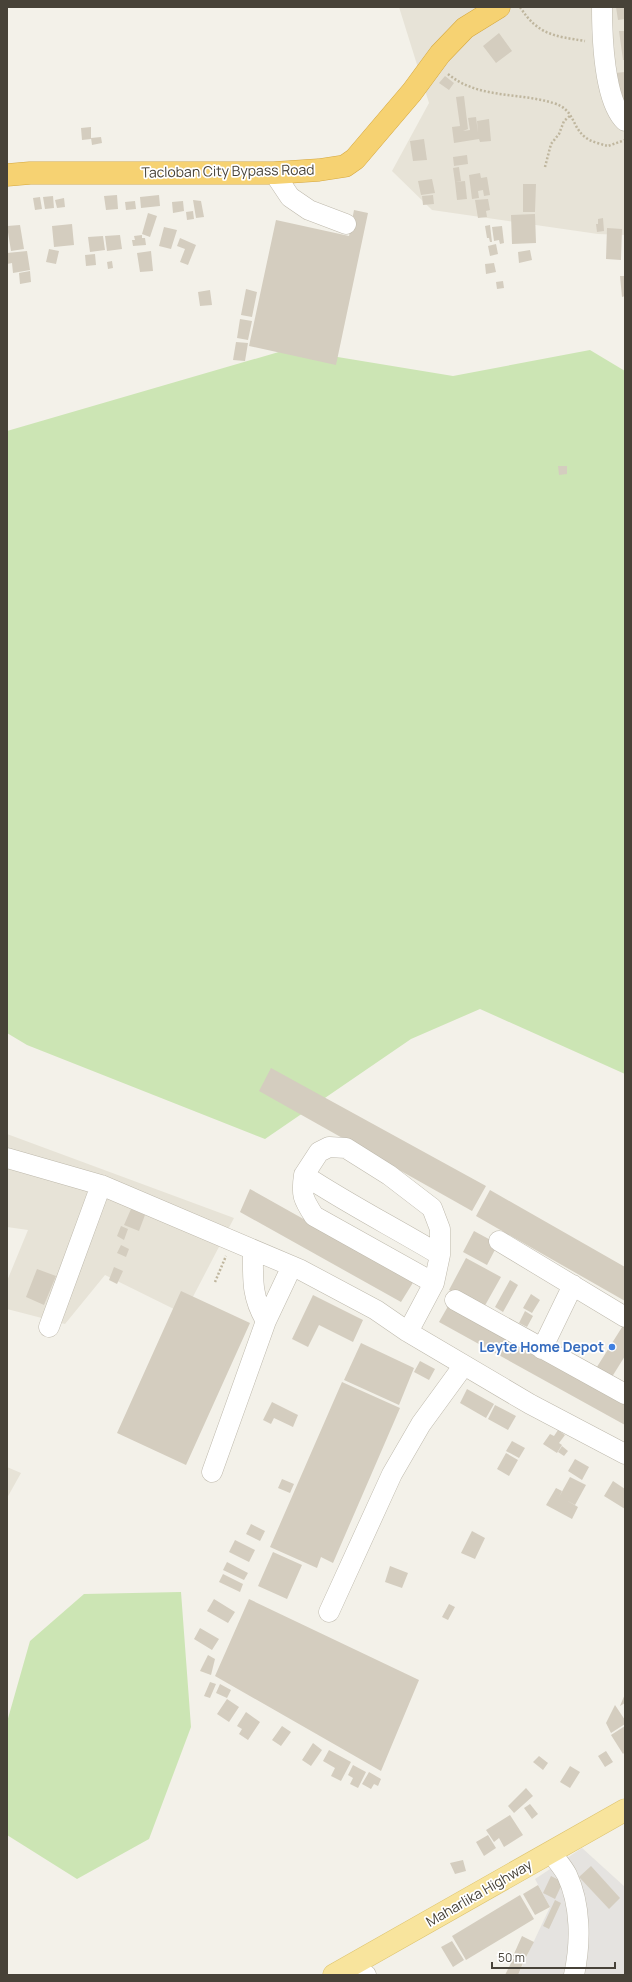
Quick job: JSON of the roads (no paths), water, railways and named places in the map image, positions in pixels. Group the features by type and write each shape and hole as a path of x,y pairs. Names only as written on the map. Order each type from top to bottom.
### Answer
{"highway":[{"name":"Tacloban City Bypass Road","path":"7,175 38,173 274,173 319,170 345,166 355,159 388,121 434,62 465,28 499,7"}],"main road":[{"name":"Maharlika Highway","path":"350,1972 551,1852 625,1810"}],"street":[{"path":"602,7 604,50 615,106 625,121"},
{"path":"274,173 290,197 309,210 346,224"},
{"path":"408,1332 434,1283 440,1255 440,1228 432,1208 389,1175 346,1148 329,1147 319,1152 304,1175 302,1192 304,1202 314,1216 434,1283"},
{"path":"7,1158 101,1185 292,1266 376,1310 408,1332 530,1404 625,1454"},
{"path":"304,1175 330,1193 440,1255"},
{"path":"49,1327 101,1185"},
{"path":"499,1241 625,1317"},
{"path":"253,1250 254,1297 266,1321"},
{"path":"212,1472 266,1321 292,1266"},
{"path":"542,1349 573,1285"},
{"path":"455,1300 625,1394"},
{"path":"329,1612 392,1474 421,1424 464,1365"},
{"path":"551,1852 567,1875 575,1902 579,1941 574,1975"}],"place":[{"name":"Leyte Home Depot","path":"612,1347"}]}
